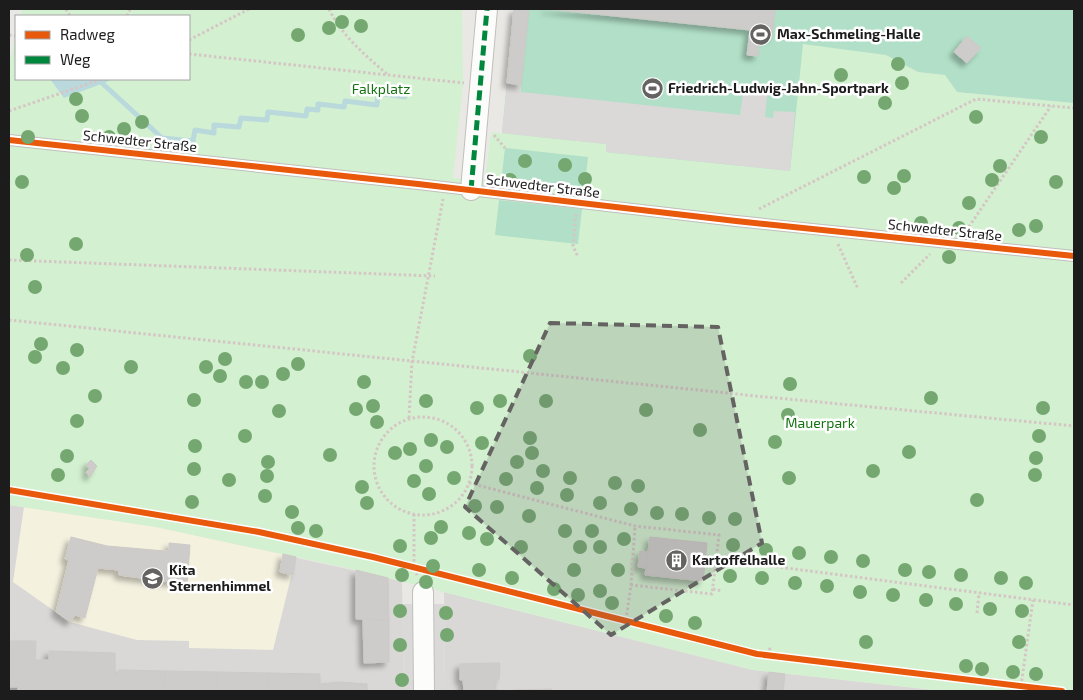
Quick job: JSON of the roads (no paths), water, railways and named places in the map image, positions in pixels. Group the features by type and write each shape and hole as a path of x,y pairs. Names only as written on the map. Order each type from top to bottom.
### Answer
{"street":[{"path":"471,190 482,85 487,9"},
{"path":"423,592 424,691"}],"lane":[{"name":"Schwedter Straße","path":"9,140 445,187 736,221 1074,256"}],"water":[{"path":"51,80 109,81 64,98"}],"waterway":[{"path":"102,83 162,138 193,141 195,130 214,133 214,125 239,127 241,118 267,120 268,112 306,116 307,109 318,110 318,104 344,107 345,101 377,105 378,93 405,97"}],"place":[{"name":"Max-Schmeling-Halle","path":"761,34"},
{"name":"Friedrich-Ludwig-Jahn-Sportpark","path":"652,88"},
{"name":"Kartoffelhalle","path":"676,560"},
{"name":"Kita Sternenhimmel","path":"153,578"}],"park label":[{"name":"Falkplatz","path":"381,89"},
{"name":"Mauerpark","path":"820,423"}]}
